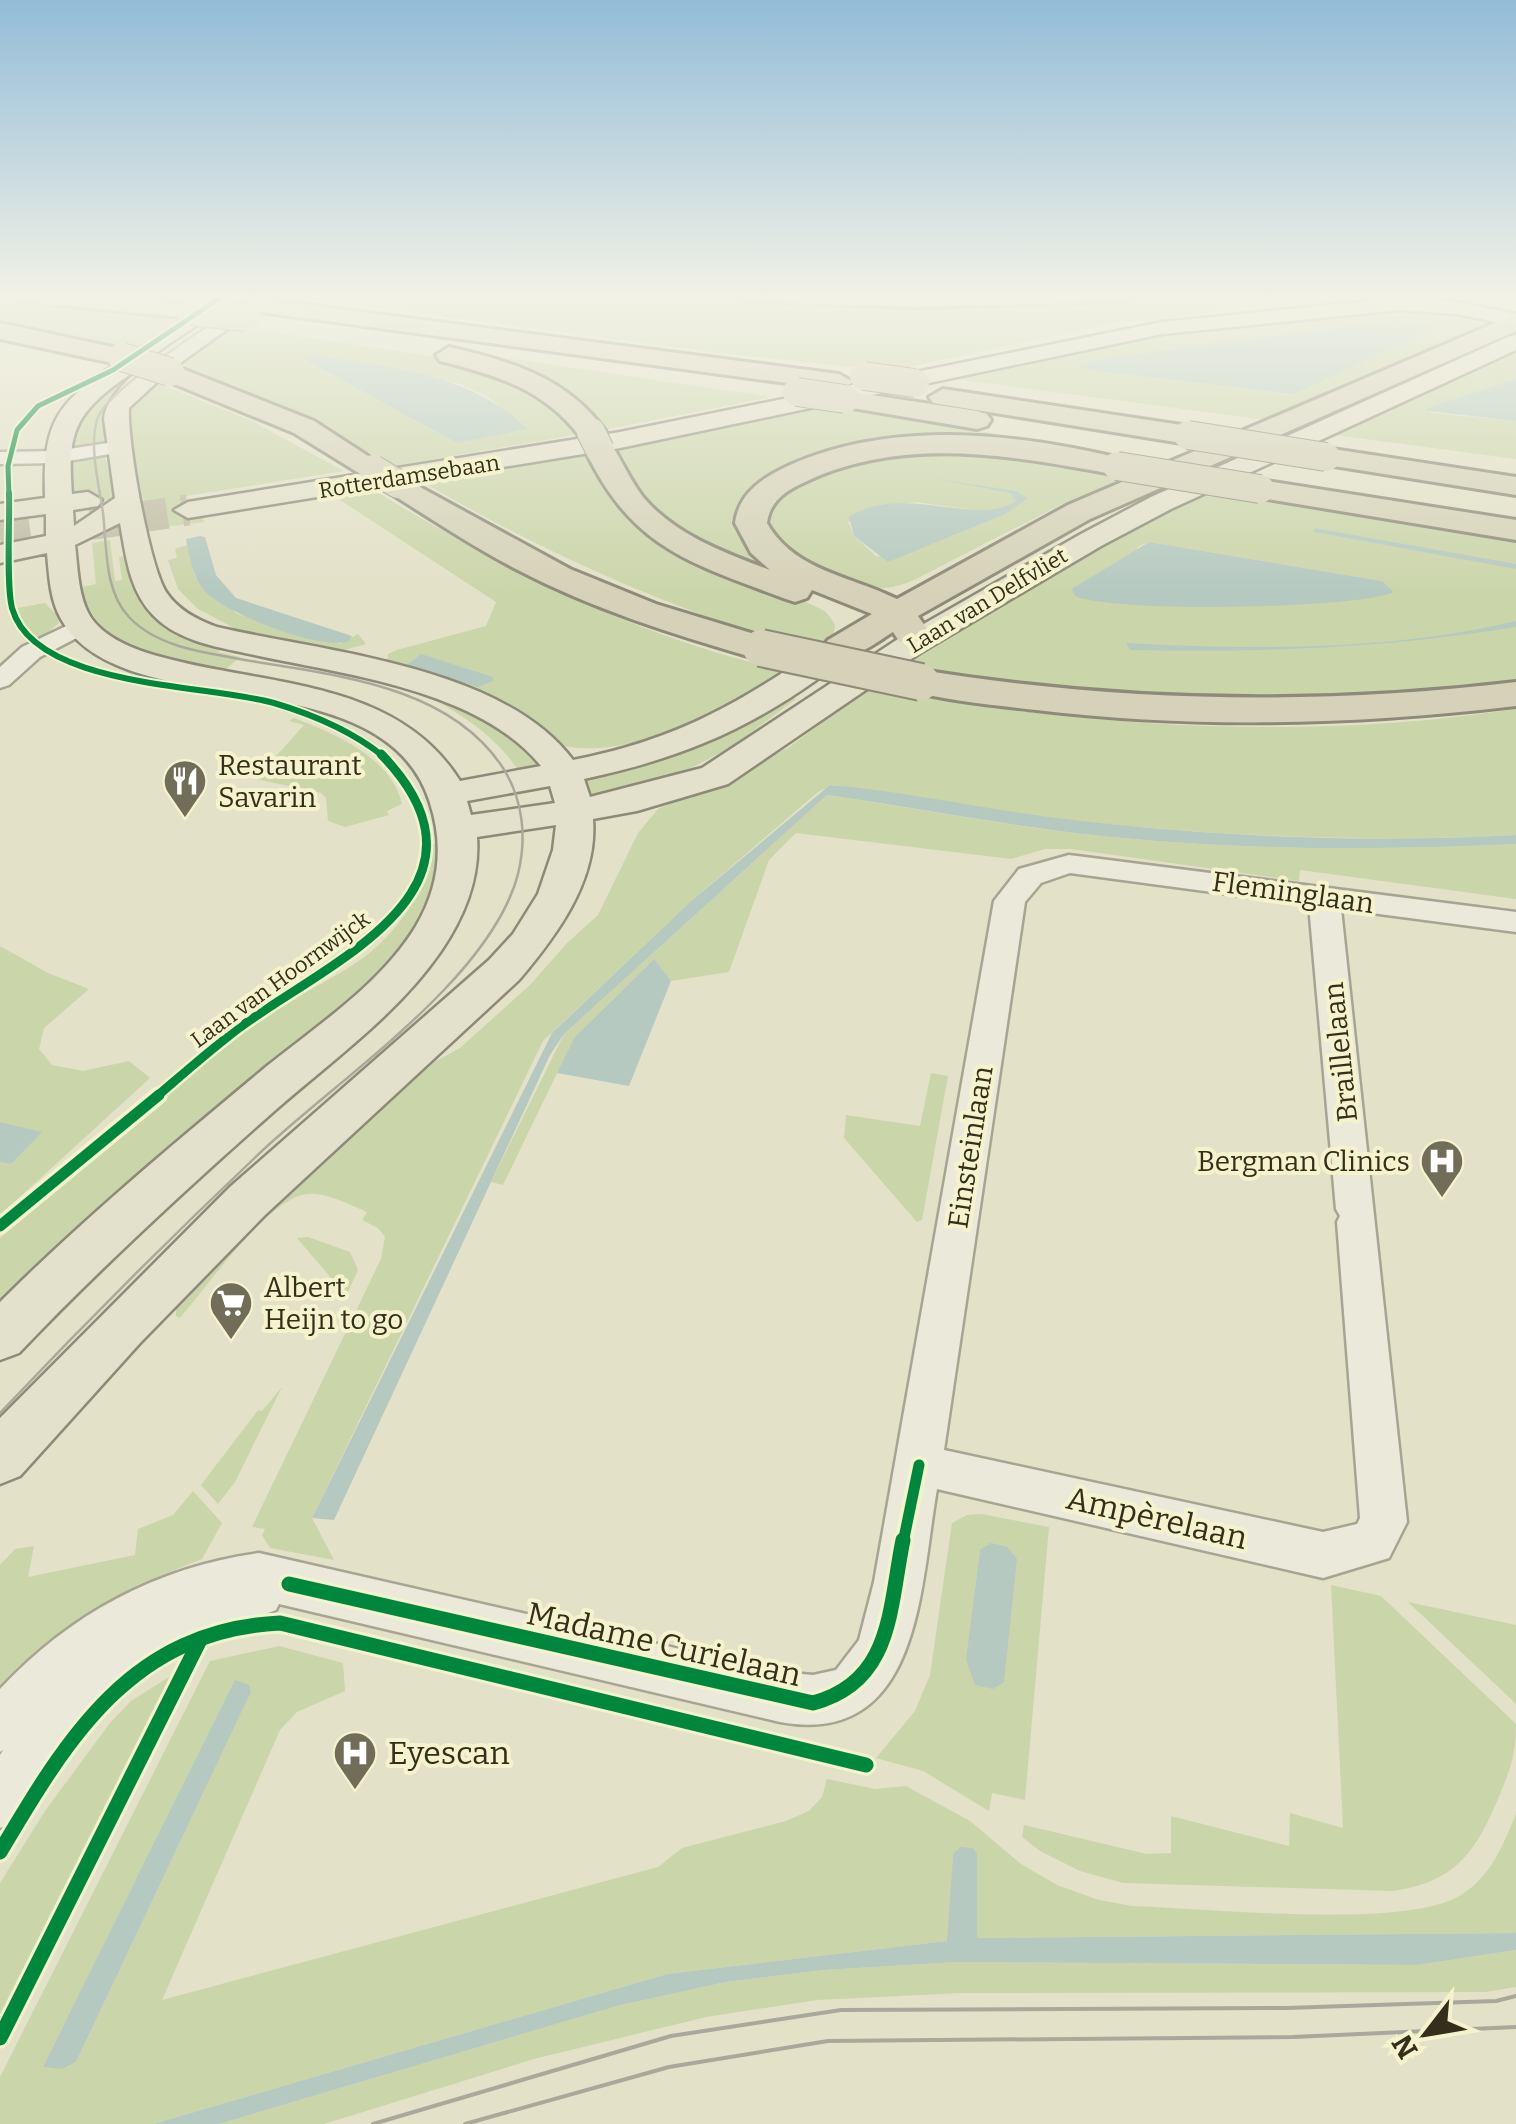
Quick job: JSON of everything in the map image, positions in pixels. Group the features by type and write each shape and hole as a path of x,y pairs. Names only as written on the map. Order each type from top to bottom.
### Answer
{"highway":[{"path":"224,394 304,427 508,550 591,591 655,616 761,648 921,682 1088,704 1185,710 1370,708 1516,694"},
{"path":"553,394 563,400 596,441 628,504 665,535 846,615 854,633 841,648"},
{"path":"906,394 1156,450 1516,506"},
{"path":"931,394 1200,430 1516,486"},
{"name":"Laan van Delfvliet","path":"841,648 905,629 1110,497 1347,394"},
{"path":"905,629 768,551 750,523 760,498 811,466 845,455 901,446 998,448 1516,530"},
{"path":"1338,452 1516,463"},
{"path":"1338,452 1516,471"},
{"path":"1372,484 1516,516"}],"main road":[{"path":"0,1337 204,1146 354,1016 417,954 448,906 458,864 452,812 434,768 418,749 363,714 312,698 154,666 90,634 66,594 56,452 65,421 87,394"},
{"path":"0,1458 146,1300 515,956 545,918 563,881 576,839 577,810 563,771 542,744 522,729 473,704 388,676 250,646 180,623 156,601 147,584 128,506 114,414 129,394"},
{"name":"Rotterdamsebaan","path":"801,394 593,437 187,506 620,440 842,394"},
{"name":"Laan van Delfvliet","path":"452,812 577,810 692,786 737,764 905,629 957,621 1052,560 1161,503 1401,394"},
{"path":"0,512 97,500 128,506"},
{"path":"5,553 64,550 128,506"},
{"name":"Laan van Delfvliet","path":"452,812 563,771 636,756 706,733 754,707 841,648"},
{"path":"563,881 644,798"}],"street":[{"path":"0,454 121,447"},
{"path":"5,676 90,634"},
{"name":"Fleminglaan","path":"1069,864 1516,922"},
{"name":"Einsteinlaan","path":"919,1464 1010,901 1030,876 1069,864"},
{"name":"Braillelaan","path":"1324,896 1384,1522"},
{"name":"Ampèrelaan","path":"919,1464 1323,1555 1372,1542 1384,1522"},
{"name":"Madame Curielaan","path":"0,1726 78,1651 128,1614 163,1597 230,1578 259,1576 813,1704 834,1699 862,1682 879,1656 919,1464"},
{"path":"0,1801 57,1716 96,1672 139,1640 175,1622 289,1584"}],"green space":[{"path":"101,394 128,394 107,444 70,446 92,400"},
{"path":"138,394 185,394 250,420 344,471 186,496 189,515 202,514 204,522 157,528 147,514 124,418 127,404"},
{"path":"249,394 367,394 457,443 526,428 482,394 541,394 580,434 395,466 276,404"},
{"path":"539,394 771,397 598,431"},
{"path":"1070,394 1328,394 1267,420"},
{"path":"1418,394 1470,394 1427,408 1431,413 1516,421 1516,459 1327,434"},
{"path":"821,405 1169,462 1152,469 1014,444 833,450 803,460 760,482 740,504 735,519 753,551 807,586 691,540 658,520 607,448"},
{"path":"973,451 1137,475 1064,503 914,580 886,588 862,586 806,562 776,536 770,522 772,507 779,497 820,472 892,452","holes":["915,502 1003,514 877,557 854,536 848,522 870,508"]},
{"path":"104,452 116,500 74,498 70,457"},
{"path":"588,452 612,501 637,526 687,556 826,612 835,624 833,639 819,654 663,600 516,533 419,480"},
{"path":"1209,488 1516,536 1516,684 1364,700 1230,702 1062,692 896,668 1067,559","holes":["1149,542 1382,581 1394,592 1269,604 1100,602 1139,546"]},
{"path":"375,491 573,598 676,640 783,670 737,703 674,731 608,747 579,748 553,743 387,664 388,654 397,650 486,626 496,602 337,498"},
{"path":"110,540 115,581 122,580 119,557 128,555 140,595 159,618 224,647 218,652 240,657 224,671 182,662 138,649 101,625 89,608 82,587 96,584 92,543"},
{"path":"187,545 195,576 237,614 340,644 358,634 366,644 330,654 234,628 198,609 178,589 168,560 177,558 175,549"},
{"path":"45,603 58,616 59,623 38,640 25,626 18,608"},
{"path":"870,687 1030,712 1192,725 1355,725 1516,709 1516,835 1350,838 1185,831 1075,821 834,785 818,792 690,902 543,1041 312,1518 334,1560 270,1548 262,1535 265,1529 252,1527 381,1259 385,1237 378,1228 362,1220 367,1212 330,1197 307,1194 291,1199 257,1227 180,1318 176,1316 176,1285 370,1097 460,1048 531,984 598,915 638,833 658,809 788,748"},
{"path":"786,694 796,699 730,748 689,769 588,802 574,774"},
{"path":"430,697 507,730 543,764 518,770 478,728"},
{"path":"294,718 343,740 374,760 396,787 402,804 387,811 389,815 345,827 328,821 326,798 321,793 252,778 304,725 289,721"},
{"path":"827,795 1051,830 1191,843 1353,848 1516,844 1516,899 1300,870 1299,881 1071,849 1045,849 1011,859 796,833 769,860 729,972 671,981 653,960 574,1038 503,1185 491,1182 564,1034"},
{"path":"433,844 440,845 439,899 372,985 0,1313 0,1238 126,1126 224,1046 381,943 415,897"},
{"path":"0,946 48,973 89,989 44,1028 39,1049 52,1065 83,1071 129,1061 150,1078 0,1215 0,1162 11,1164 41,1132 0,1122"},
{"path":"931,1073 948,1076 922,1220 917,1222 844,1138 846,1115 920,1126"},
{"path":"308,1237 350,1252 358,1270 346,1296 335,1295 338,1286 297,1238"},
{"path":"282,1387 235,1482 218,1504 201,1485 258,1410 262,1411"},
{"path":"193,1491 222,1523 202,1559 137,1585 0,1686 0,1565 15,1549 34,1546 28,1577 135,1555 138,1529 173,1515"},
{"path":"981,1514 1049,1527 1025,1800 992,1793 989,1811 923,1771 876,1758 915,1711 930,1675 952,1523 967,1515","holes":["980,1550 1004,1682 974,1598"]},
{"path":"1331,1585 1381,1596 1516,1724 1513,1754 1502,1789 1481,1835 1460,1862 1432,1880 1393,1891 1123,1883 1080,1871 1022,1837 1024,1825 1147,1854 1171,1853 1171,1816 1289,1846 1290,1813 1343,1828"},
{"path":"1408,1602 1516,1625 1516,1704 1511,1699"},
{"path":"279,1646 343,1663 345,1691 297,1712 280,1730 162,2000 658,1867 682,1848 786,1821 809,1811 822,1797 827,1779 875,1789 906,1786 970,1821 1021,1864 1057,1885 1099,1900 1132,1906 1253,1913 1352,1914 1434,1906 1461,1895 1481,1879 1516,1814 1516,1933 976,1938 977,1855 953,1854 948,1941 667,1974 153,2124 0,2124 0,2077 210,1661","holes":["251,1692 76,2062 62,2069"]},
{"path":"177,1672 0,2020 0,1883 45,1811 110,1723 131,1701"},
{"path":"1516,1950 1516,1987 1486,1992 962,1993 817,2000 706,2017 534,2059 324,2124 219,2124 617,2006 726,1982 824,1970 958,1962 1417,1965"}],"shaded area":[{"path":"367,394 478,394 527,429 457,443"},
{"path":"1470,394 1516,394 1516,421 1427,408"},
{"path":"931,478 1015,491 1028,498 1005,514 888,562 854,536 849,517 870,507 916,504 982,510 1016,501 1010,493"},
{"path":"1315,528 1516,564 1516,569 1314,532"},
{"path":"205,537 216,575 236,598 352,636 349,641 336,643 297,636 251,619 215,599 200,585 189,553 186,539"},
{"path":"1149,542 1382,581 1394,592 1334,602 1234,607 1135,605 1075,596 1072,589"},
{"path":"1516,621 1516,627 1468,634 1323,648 1130,650 1126,643 1322,646 1420,638"},
{"path":"421,654 493,677 493,681 478,687 407,665"},
{"path":"830,785 1043,816 1183,831 1350,838 1516,835 1516,844 1353,848 1191,843 1051,830 827,795 564,1034 550,1055 334,1520 312,1518 552,1033 690,902"},
{"path":"654,959 671,981 629,1086 557,1073 574,1038"},
{"path":"0,1122 42,1132 11,1164 0,1162"},
{"path":"991,1543 1007,1547 1017,1559 1004,1682 993,1689 975,1685 966,1660 980,1550"},
{"path":"235,1680 249,1685 251,1692 76,2062 62,2069 43,2067"},
{"path":"960,1847 973,1848 977,1854 977,1938 1516,1933 1516,1950 1417,1965 958,1962 824,1970 726,1982 617,2006 219,2124 153,2124 667,1974 947,1941 953,1854"}],"tunnel":[{"path":"0,538 188,510"}],"tram line":[{"path":"0,1413 229,1182 446,988 478,951 502,913 518,874 522,847 521,819 510,780 479,739 449,716 380,686 176,645 150,634 129,617 115,595 108,568 94,442 97,420 117,394"},
{"path":"373,2124 671,2036 841,2010 1286,2008 1496,2001 1516,1996"},
{"path":"465,2124 669,2067 828,2041 1293,2037 1516,2027"}],"cycle path":[{"name":"Laan van Hoornwijck","path":"0,1226 239,1028 355,954 382,932 413,889 423,866 425,833 419,809 402,776 381,754 351,734 274,703 111,674 61,659 30,640 12,608 8,466 17,430 38,406 63,394"},
{"path":"289,1584 813,1703 851,1687 879,1656 919,1465"},
{"path":"0,1852 56,1757 103,1702 152,1662 237,1625 280,1623 866,1765"},
{"path":"0,2038 200,1640"}],"place":[{"name":"Restaurant Savarin","path":"185,819"},
{"name":"Bergman Clinics","path":"1442,1199"},
{"name":"Albert Heijn to go","path":"231,1341"},
{"name":"Eyescan","path":"355,1791"}]}
